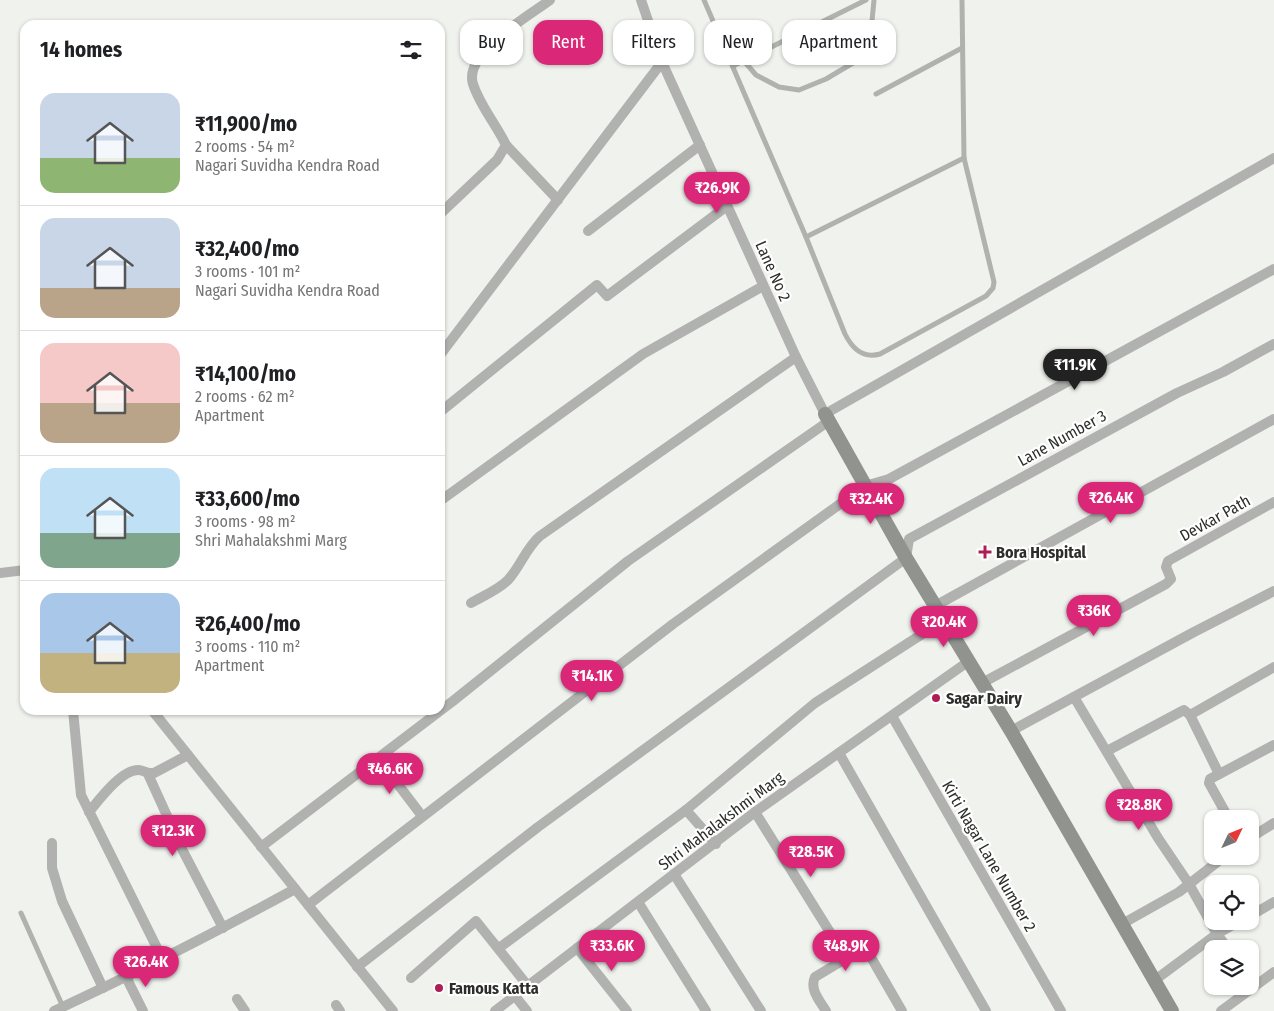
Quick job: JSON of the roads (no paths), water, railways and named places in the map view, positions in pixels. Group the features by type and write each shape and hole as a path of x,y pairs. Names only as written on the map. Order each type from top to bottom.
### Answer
{"street":[{"path":"550,0 498,38 483,52 473,67 472,82 506,145 558,200"},
{"name":"Lane No 2","path":"642,0 648,20"},
{"path":"445,348 660,65"},
{"name":"Lane No 2","path":"663,65 796,357 827,418"},
{"path":"445,209 497,160 506,145"},
{"path":"588,231 700,145"},
{"path":"445,707 628,562 827,418 1274,158"},
{"path":"445,408 597,285 607,296 728,206"},
{"path":"308,905 673,624 865,486 889,478 1274,269"},
{"path":"445,497 643,354 764,286"},
{"name":"Lane Number 3","path":"906,558 909,540 1177,393 1223,372 1274,344"},
{"path":"471,603 501,586 509,579 533,542 540,536 796,357"},
{"path":"827,418 906,558 1011,731 1172,1011"},
{"path":"935,606 1274,419"},
{"name":"Devkar Path","path":"982,683 1166,584 1171,579 1166,563 1171,559 1274,502"},
{"path":"358,967 538,827 906,558"},
{"path":"0,573 20,571"},
{"path":"1011,731 1274,591"},
{"path":"499,948 686,810 815,703 944,620"},
{"name":"Shri Mahalakshmi Marg","path":"495,1011 716,844 755,812 969,661"},
{"path":"1190,715 1274,668"},
{"path":"1074,696 1158,838 1189,884 1221,940"},
{"path":"1107,751 1184,710 1190,715 1219,774"},
{"path":"73,715 80,790 89,812 162,958"},
{"path":"156,715 393,1011"},
{"path":"261,847 435,715"},
{"name":"Kirti Nagar Lane Number 2","path":"892,716 1061,1011"},
{"path":"1224,810 1209,783 1211,777 1274,745"},
{"path":"839,753 986,1011"},
{"path":"89,812 120,779 137,770 148,774 154,773 188,755"},
{"path":"378,758 422,816"},
{"path":"148,774 187,859 223,928"},
{"path":"686,810 716,844"},
{"path":"755,812 846,958"},
{"path":"1259,832 1274,823"},
{"path":"52,843 53,872 62,901 103,988"},
{"path":"1122,924 1189,884 1213,865"},
{"path":"674,874 761,1011"},
{"path":"58,1009 223,928 295,889"},
{"path":"638,902 706,1011"},
{"path":"1259,911 1274,902"},
{"path":"411,978 476,921 528,986"},
{"path":"1154,980 1224,930"},
{"path":"826,1011 814,990 812,982 815,977 864,947 902,1011"},
{"path":"577,948 627,1011"},
{"path":"1259,979 1274,972"},
{"path":"126,977 143,1011"},
{"path":"1221,1011 1238,995"},
{"path":"514,996 527,1011"},
{"path":"238,999 245,1011"}],"lane":[{"path":"704,0 849,342 854,348 865,355 872,356 880,354 986,296 994,288 964,158 962,0"},
{"path":"772,47 866,0"},
{"path":"747,65 756,75 779,87 799,90 826,79 853,63 866,44 872,21 874,0"},
{"path":"876,94 962,48"},
{"path":"806,237 964,158"},
{"path":"21,913 58,1009"}],"place":[{"name":"Bora Hospital","path":"985,552"},
{"name":"Sagar Dairy","path":"936,698"},
{"name":"Famous Katta","path":"439,988"}]}
